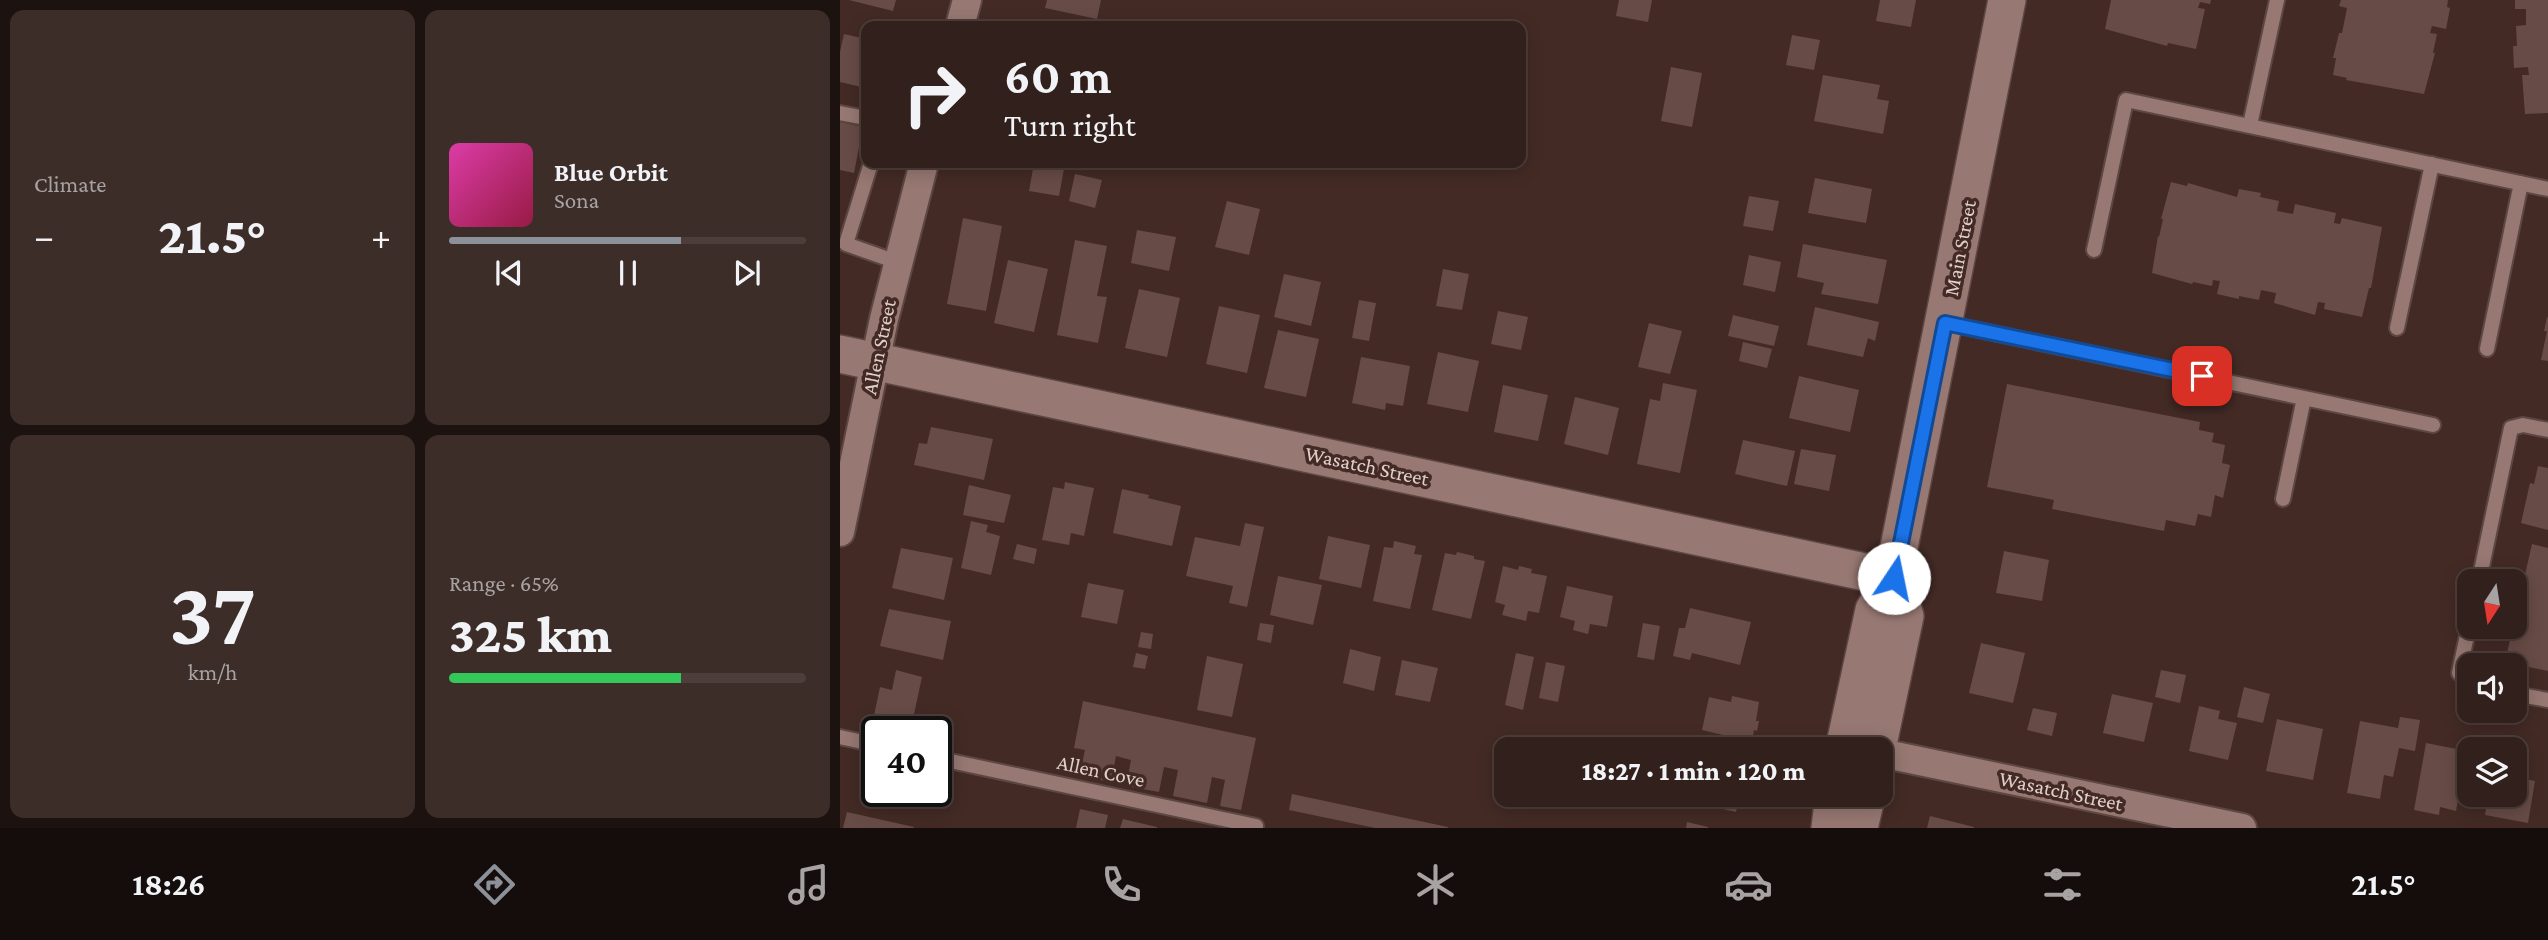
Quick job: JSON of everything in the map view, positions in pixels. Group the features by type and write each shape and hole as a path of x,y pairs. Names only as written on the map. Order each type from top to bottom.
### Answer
{"street":[{"path":"961,21 967,0"},
{"name":"Main Street","path":"1847,737 1874,610 1894,578 2007,0"},
{"name":"Allen Street","path":"840,532 897,262 923,168"},
{"name":"Wasatch Street","path":"840,354 1894,578"},
{"name":"Main Street","path":"1880,737 1905,616 1894,578"},
{"name":"Wasatch Street","path":"1893,755 2242,828"},
{"path":"1830,828 1832,807"},
{"path":"1859,828 1864,807"}],"lane":[{"path":"2250,125 2277,0"},
{"path":"2094,250 2126,100 2548,189"},
{"path":"840,113 861,117"},
{"path":"2397,328 2432,163"},
{"path":"869,168 846,244 897,262"},
{"path":"2487,349 2521,183"},
{"path":"1945,323 2433,425"},
{"path":"2283,499 2304,398"},
{"path":"2482,569 2511,428 2523,425 2548,430"},
{"path":"2527,696 2548,700"},
{"path":"840,737 861,742"},
{"name":"Allen Cove","path":"952,761 1256,826"}],"building":[{"path":"849,0 896,0 893,11"},
{"path":"1047,0 1101,0 1097,19 1045,8"},
{"path":"1619,0 1652,0 1648,22 1616,16"},
{"path":"1880,0 1916,0 1911,27 1876,21"},
{"path":"2111,0 2211,0 2210,4 2200,2 2198,8 2205,9 2196,49 2168,43 2167,46 2105,29"},
{"path":"2341,0 2448,0 2447,7 2450,8 2446,29 2432,26 2430,33 2437,34 2424,94 2346,80 2347,78 2333,75 2336,58 2333,58 2347,8 2339,6"},
{"path":"2515,0 2548,0 2548,113 2525,114 2522,75 2529,75 2528,67 2514,68 2513,46 2517,46 2516,26 2526,25 2526,9 2515,9"},
{"path":"844,34 861,38 861,87 840,82 840,52"},
{"path":"1792,35 1820,40 1814,70 1786,65"},
{"path":"1671,67 1702,73 1692,127 1661,121"},
{"path":"1823,75 1880,85 1877,99 1889,101 1883,134 1814,121"},
{"path":"840,122 861,127 854,173 840,170"},
{"path":"1033,168 1064,168 1059,196 1029,191"},
{"path":"1075,174 1102,180 1095,208 1069,201"},
{"path":"1815,178 1872,189 1866,223 1808,213"},
{"path":"2171,182 2187,186 2188,183 2237,197 2239,189 2261,193 2260,197 2279,201 2277,211 2293,214 2295,204 2336,213 2334,223 2340,224 2342,218 2382,227 2371,288 2362,317 2324,309 2325,303 2318,302 2315,315 2274,303 2276,293 2261,290 2259,300 2239,296 2239,299 2217,294 2220,281 2213,280 2212,286 2192,284 2152,273 2161,219"},
{"path":"1749,196 1779,201 1773,231 1743,226"},
{"path":"1227,201 1260,209 1249,255 1215,247"},
{"path":"963,218 1002,226 986,311 947,304"},
{"path":"1137,230 1176,237 1169,271 1131,263"},
{"path":"1075,240 1107,246 1097,296 1107,297 1098,343 1057,335"},
{"path":"1803,244 1887,260 1878,304 1821,294 1824,283 1797,277"},
{"path":"1749,255 1781,262 1775,292 1743,285"},
{"path":"1008,260 1048,269 1034,332 994,323"},
{"path":"1443,269 1469,274 1462,310 1436,306"},
{"path":"1284,274 1321,282 1311,326 1274,317"},
{"path":"1139,289 1180,298 1167,357 1125,348"},
{"path":"1359,300 1376,303 1369,341 1352,338"},
{"path":"1219,306 1260,315 1247,373 1206,364"},
{"path":"1815,307 1879,322 1875,341 1868,338 1863,357 1807,345"},
{"path":"1498,311 1528,317 1521,350 1491,344"},
{"path":"1733,315 1779,326 1774,346 1728,336"},
{"path":"2548,318 2548,361 2541,360"},
{"path":"1649,323 1682,331 1670,374 1638,367"},
{"path":"1278,330 1319,339 1306,397 1264,388"},
{"path":"1743,342 1772,349 1767,368 1739,361"},
{"path":"1438,352 1479,361 1468,412 1427,404"},
{"path":"1361,357 1410,366 1403,406 1386,403 1385,410 1352,403"},
{"path":"1799,376 1859,390 1850,432 1789,418"},
{"path":"1663,383 1697,390 1680,473 1637,464 1650,399 1660,401"},
{"path":"2007,384 2200,422 2199,430 2214,433 2212,442 2225,445 2222,463 2230,465 2223,498 2215,495 2211,517 2198,514 2195,526 2166,520 2164,531 2052,509 2054,500 1987,487"},
{"path":"1503,385 1548,395 1538,441 1494,432"},
{"path":"1575,397 1619,408 1608,455 1564,444"},
{"path":"931,427 993,439 984,480 914,465 919,443 927,444"},
{"path":"1743,440 1795,451 1787,486 1735,474"},
{"path":"1801,449 1836,455 1829,491 1794,484"},
{"path":"2538,466 2548,468 2548,530 2521,523 2530,483 2534,484"},
{"path":"1065,482 1094,488 1084,536 1071,533 1069,545 1042,540 1053,487 1064,489"},
{"path":"969,485 1011,495 1004,523 963,515"},
{"path":"1122,489 1181,506 1172,546 1113,533"},
{"path":"971,521 988,525 986,532 1000,536 991,575 961,568"},
{"path":"1245,523 1264,527 1247,607 1229,603 1233,586 1186,576 1195,537 1240,546"},
{"path":"1328,536 1370,545 1361,588 1319,579"},
{"path":"1394,541 1416,546 1414,554 1422,555 1410,609 1373,601 1384,547 1393,548"},
{"path":"1017,544 1037,549 1034,564 1013,559"},
{"path":"2532,544 2548,548 2548,671 2527,667 2527,653 2507,653 2510,639 2527,639 2526,569"},
{"path":"901,548 953,558 944,600 892,588"},
{"path":"2004,551 2049,560 2042,601 1996,593"},
{"path":"1457,552 1485,561 1471,619 1432,610 1445,553 1456,555"},
{"path":"1503,566 1518,570 1519,566 1532,569 1531,573 1547,576 1539,613 1528,611 1526,621 1502,615 1505,605 1495,602"},
{"path":"1278,576 1322,585 1313,625 1270,615"},
{"path":"1088,583 1124,590 1117,624 1081,617"},
{"path":"1567,586 1613,596 1607,627 1590,624 1588,634 1573,630 1575,621 1560,617"},
{"path":"1690,608 1751,622 1740,665 1692,653 1690,660 1673,656 1679,628 1685,628"},
{"path":"889,609 951,621 943,660 880,646"},
{"path":"1260,623 1274,625 1271,643 1257,640"},
{"path":"1643,623 1660,626 1654,660 1637,657"},
{"path":"1141,632 1153,634 1151,649 1138,647"},
{"path":"1981,643 2025,653 2013,703 1969,693"},
{"path":"1350,649 1381,657 1374,691 1343,683"},
{"path":"1136,653 1148,656 1145,669 1133,667"},
{"path":"1516,653 1534,657 1523,710 1505,705"},
{"path":"1207,656 1243,664 1232,717 1197,710"},
{"path":"1402,660 1438,668 1430,702 1395,695"},
{"path":"1546,662 1565,666 1558,702 1539,698"},
{"path":"896,670 922,677 914,716 874,716 880,687 892,690"},
{"path":"2161,670 2186,675 2180,703 2155,697"},
{"path":"2244,687 2270,694 2263,723 2237,717"},
{"path":"2112,694 2153,703 2144,742 2103,733"},
{"path":"1732,696 1759,702 1756,721 1759,721 1753,737 1731,737 1702,730 1709,697 1731,702"},
{"path":"1083,701 1256,738 1241,810 1220,806 1225,780 1212,777 1207,803 1173,796 1178,770 1164,767 1159,792 1126,786 1131,760 1116,756 1111,782 1079,776 1085,750 1074,748"},
{"path":"2199,706 2220,711 2218,719 2237,723 2228,760 2189,751"},
{"path":"2033,708 2057,713 2052,736 2027,730"},
{"path":"2400,717 2420,720 2415,751 2399,748 2393,777 2384,775 2380,799 2347,793 2360,721 2398,728"},
{"path":"2277,719 2323,729 2313,780 2266,771"},
{"path":"2426,743 2457,749 2456,811 2440,807 2439,815 2414,810"},
{"path":"2527,779 2535,781 2528,823 2485,815 2486,807 2527,807"},
{"path":"1292,794 1448,828 1375,828 1289,810"},
{"path":"1714,807 1737,807 1736,812"},
{"path":"1080,809 1108,815 1105,828 1076,828"},
{"path":"847,812 914,827 914,828 843,828"},
{"path":"1930,816 1974,827 1974,828 1927,828"},
{"path":"1123,819 1157,827 1157,828 1120,828"},
{"path":"1687,822 1708,827 1708,828 1686,828"}],"route":[{"path":"1894,578 1945,323 2202,376"}]}
